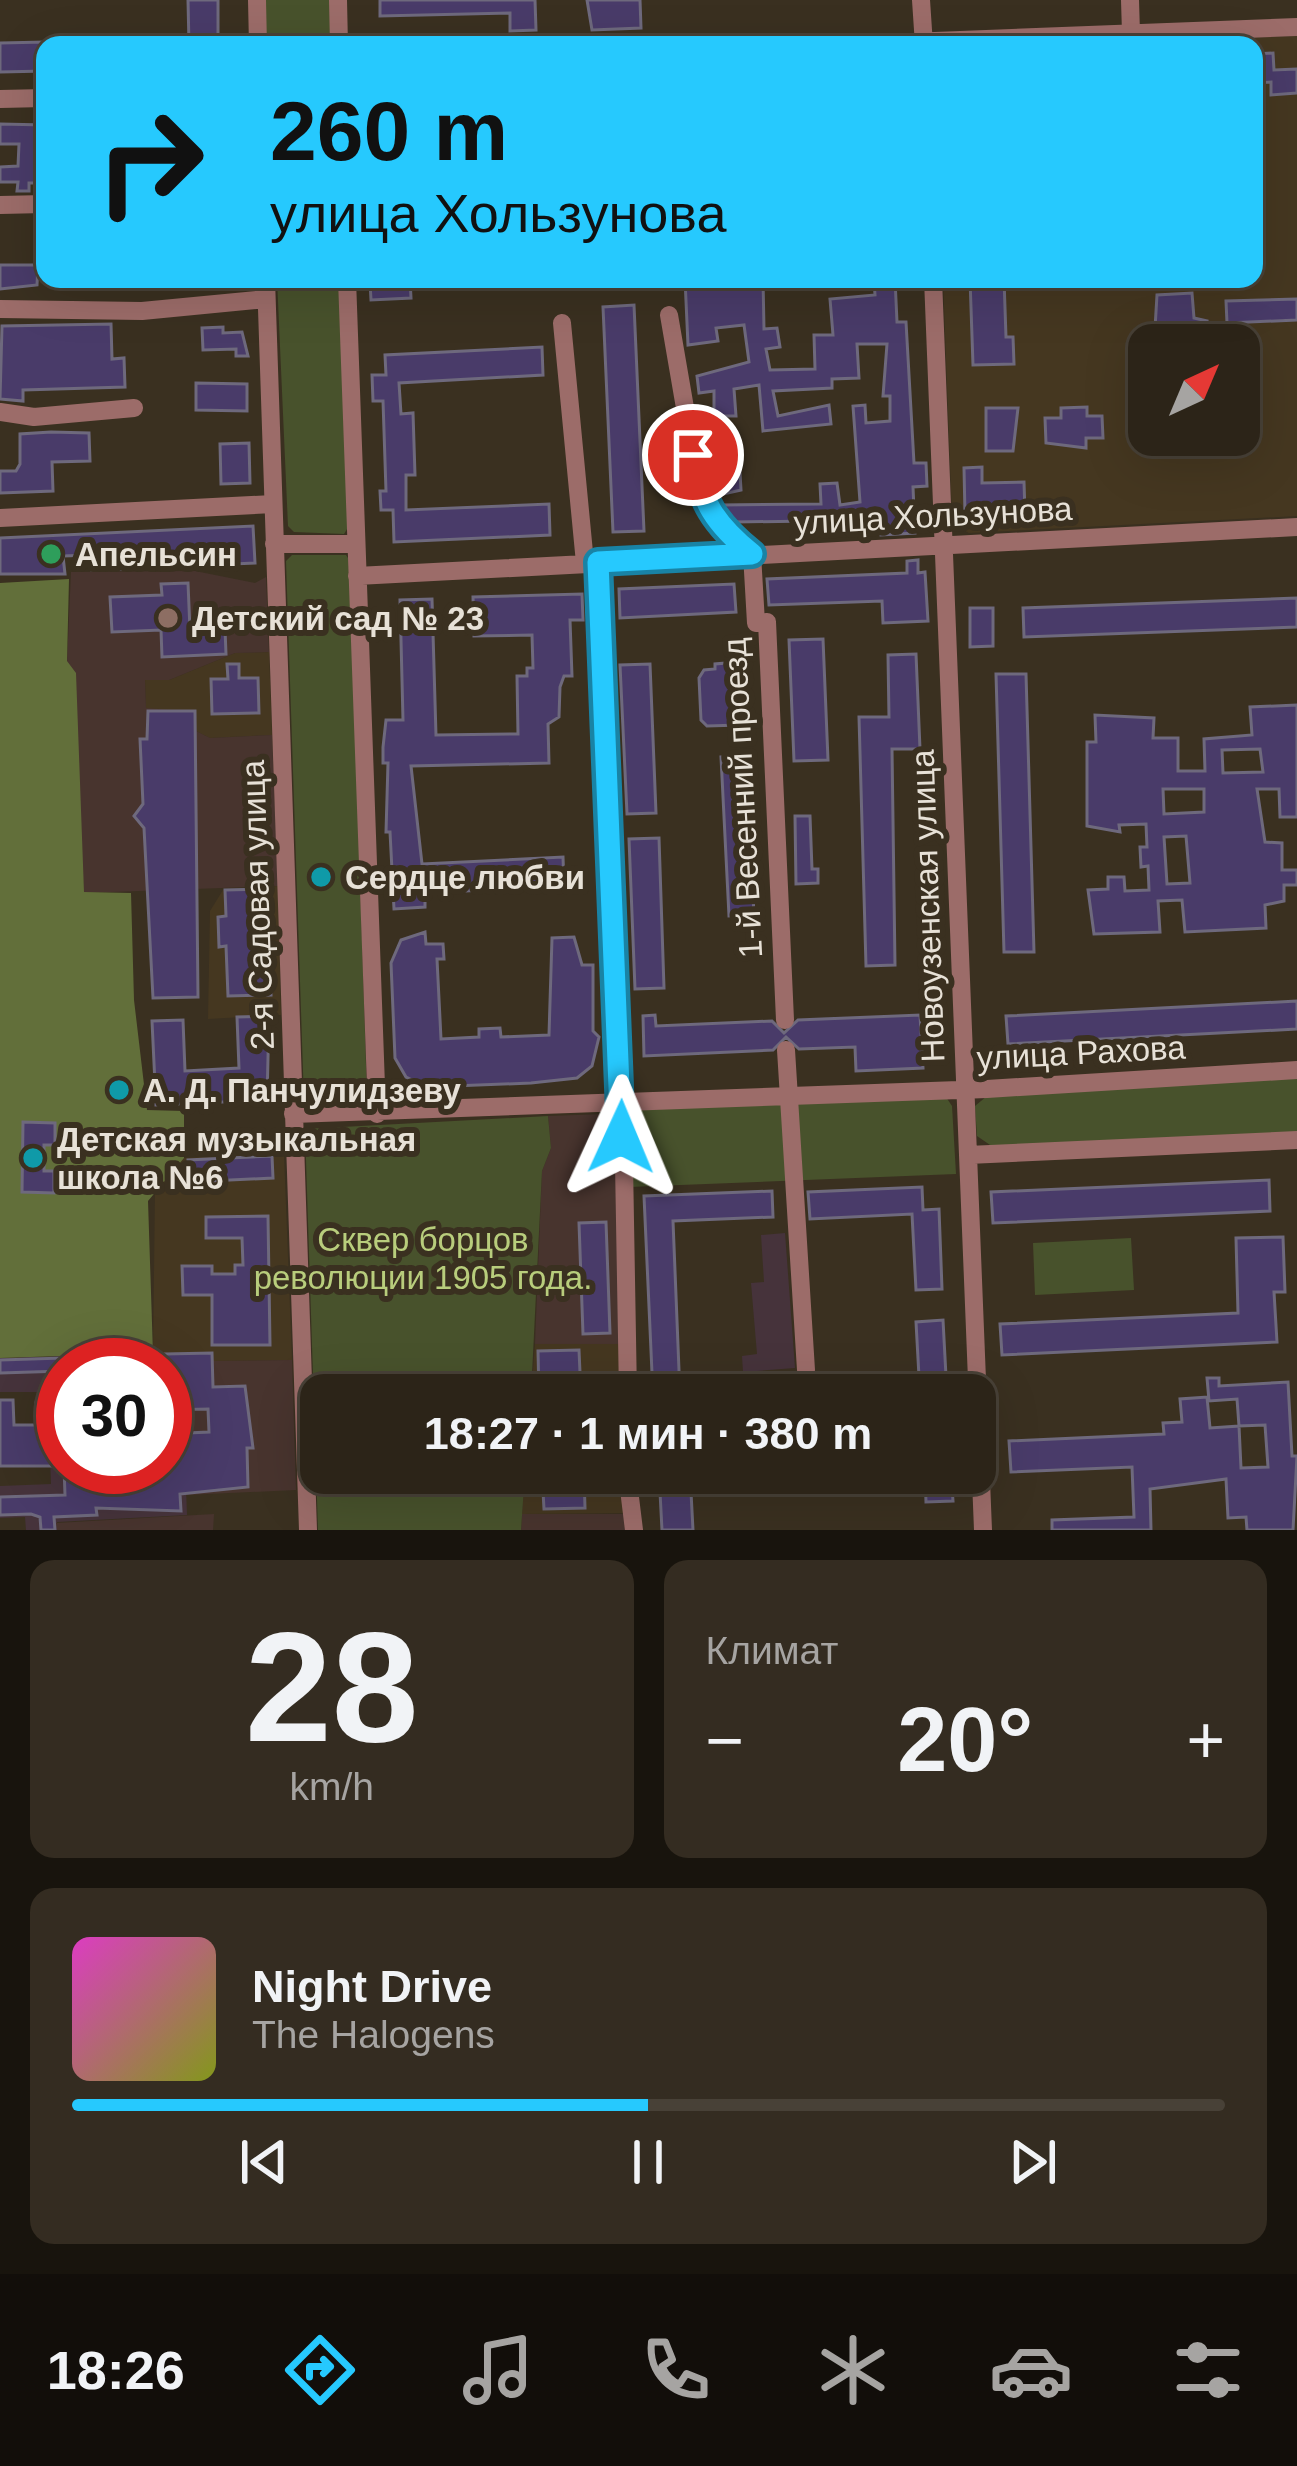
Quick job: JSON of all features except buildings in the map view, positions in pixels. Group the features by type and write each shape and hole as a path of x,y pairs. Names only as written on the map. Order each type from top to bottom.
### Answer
{"street":[{"path":"257,0 258,36"},
{"path":"338,0 339,36"},
{"path":"922,0 924,36"},
{"path":"1130,0 1131,34"},
{"path":"1085,36 1297,27"},
{"path":"0,99 36,98"},
{"path":"0,205 36,204"},
{"path":"347,288 377,1114"},
{"name":"Новоузенская улица","path":"933,288 983,1530"},
{"path":"0,309 142,311 266,289"},
{"name":"2-я Садовая улица","path":"266,289 308,1530"},
{"path":"669,315 700,495 716,524 752,554"},
{"path":"562,323 591,563 623,1105 628,1374"},
{"path":"0,412 34,417 134,408"},
{"path":"0,518 273,504"},
{"name":"улица Хользунова","path":"358,576 1297,526"},
{"path":"274,544 356,544"},
{"name":"1-й Весенний проезд","path":"752,554 756,623 767,622 784,1020"},
{"path":"786,1050 806,1370"},
{"name":"улица Рахова","path":"293,1114 623,1105 1297,1070"},
{"path":"968,1155 1297,1140"},
{"path":"630,1494 634,1530"}],"shaded area":[{"path":"1297,36 1297,516 969,533 952,518 943,288 1263,288 1263,37"},
{"path":"195,571 255,583 266,577 269,652 235,653 169,680 145,680 146,708 171,710 172,730 196,731 210,738 272,735 278,886 84,893 67,662 71,572"},
{"path":"269,652 272,735 210,738 196,731 171,730 146,709 145,680 169,680 235,653"},
{"path":"278,886 281,1015 208,1019 210,911 223,890"},
{"path":"605,1114 615,1122 622,1344 535,1344 542,1171 551,1148 548,1116"},
{"path":"284,1154 292,1360 213,1361 213,1353 192,1353 192,1338 153,1338 155,1191 184,1158"},
{"path":"785,1233 795,1368 743,1372 742,1356 757,1354 751,1283 764,1282 761,1235"},
{"path":"535,1344 622,1344 621,1374 533,1374"},
{"path":"213,1352 213,1384 192,1402 192,1353"},
{"path":"36,1357 36,1392 0,1392 0,1358"},
{"path":"292,1360 296,1490 186,1495 192,1494 192,1384 213,1384 213,1361"},
{"path":"36,1485 36,1494 186,1494 187,1515 57,1522 57,1530 26,1530 25,1517 0,1518 0,1486"},
{"path":"523,1494 625,1494 629,1513 522,1514"},
{"path":"214,1514 213,1530 57,1530 56,1523"},
{"path":"522,1514 629,1514 629,1530 521,1530"}],"green space":[{"path":"264,0 331,0 333,36 265,36"},
{"path":"277,288 340,288 349,526 344,534 294,532 288,526"},
{"path":"292,555 346,555 350,561 367,1097 362,1104 311,1106 304,1101 286,561"},
{"path":"69,579 67,661 76,673 84,892 131,893 134,1000 147,1110 184,1111 184,1158 148,1201 153,1338 36,1338 36,1357 0,1358 0,583"},
{"path":"1297,1078 1297,1132 993,1147 977,1136 975,1106 987,1096"},
{"path":"946,1097 952,1106 956,1174 629,1187 630,1114 638,1110"},
{"name":"Сквер борцов революции 1905 года.","path":"548,1116 551,1148 542,1171 532,1374 313,1374 305,1129"},
{"path":"1131,1238 1134,1290 1035,1295 1033,1243"},
{"name":"Сквер борцов революции 1905 года.","path":"317,1494 524,1494 521,1530 318,1530"}],"place":[{"name":"Апельсин","path":"51,554"},
{"name":"Детский сад № 23","path":"168,618"},
{"name":"Сердце любви","path":"321,877"},
{"name":"А. Д. Панчулидзеву","path":"119,1090"},
{"name":"Детская музыкальная школа №6","path":"33,1158"}],"route":[{"path":"621,1137 598,562 752,554 716,524 700,495 693,455"}]}
